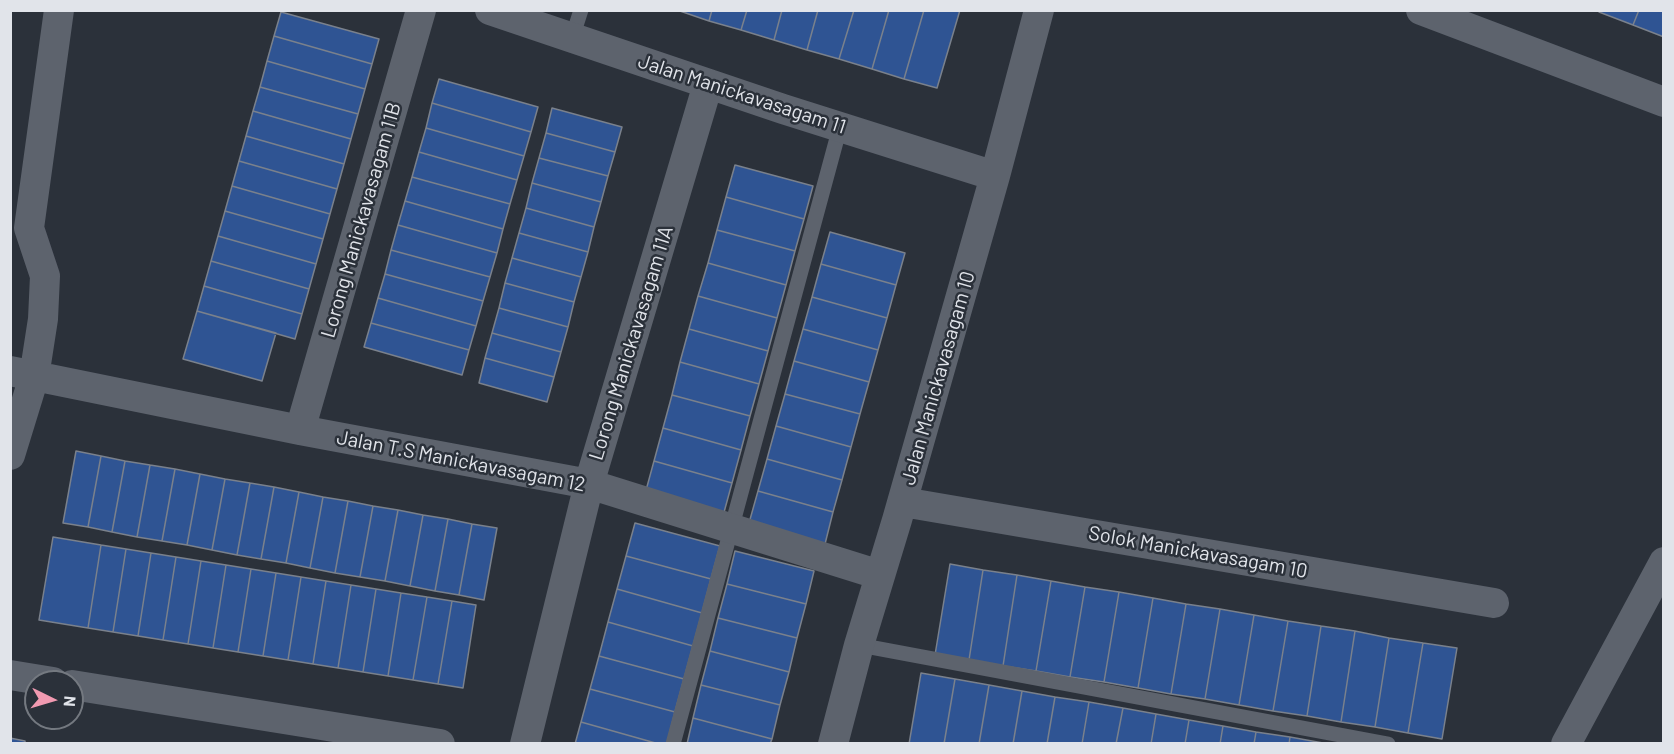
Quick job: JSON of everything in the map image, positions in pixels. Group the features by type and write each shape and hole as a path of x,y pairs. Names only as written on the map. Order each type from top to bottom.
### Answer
{"street":[{"path":"10,455 22,374 43,319 45,276 20,225 59,10"},
{"name":"Lorong Manickavasagam 11B","path":"300,430 421,10"},
{"name":"Jalan Manickavasagam 11","path":"490,10 708,84 995,176"},
{"name":"Jalan Manickavasagam 10","path":"833,744 859,645 903,502 995,176 1039,10"},
{"path":"1421,10 1664,102"},
{"name":"Lorong Manickavasagam 11A","path":"525,744 589,484 708,84"},
{"name":"Jalan T.S Manickavasagam 12","path":"22,374 300,430 589,484 880,575"},
{"name":"Solok Manickavasagam 10","path":"903,502 1494,603"},
{"path":"1566,744 1659,579"},
{"path":"84,687 440,744"}],"lane":[{"path":"572,38 581,10"},
{"path":"673,744 840,127"},
{"path":"859,645 1388,744"}],"building":[{"path":"677,10 712,10 709,21"},
{"path":"712,10 747,10 741,30 709,21"},
{"path":"747,10 782,10 774,40 741,30"},
{"path":"782,10 818,10 807,50 774,40"},
{"path":"818,10 854,10 839,59 807,50"},
{"path":"854,10 889,10 872,69 839,59"},
{"path":"889,10 924,10 904,79 872,69"},
{"path":"924,10 960,10 937,88 904,79"},
{"path":"1600,10 1639,10 1633,25 1599,12"},
{"path":"1639,10 1664,10 1664,37 1633,25"},
{"path":"281,12 379,39 372,64 274,36"},
{"path":"274,36 372,64 365,89 267,61"},
{"path":"267,61 365,89 358,114 260,87"},
{"path":"439,79 538,107 531,132 432,103"},
{"path":"260,87 358,114 351,139 253,111"},
{"path":"432,103 531,132 524,156 426,128"},
{"path":"552,108 622,127 615,152 546,133"},
{"path":"253,111 351,139 344,164 246,136"},
{"path":"426,128 524,156 517,180 419,152"},
{"path":"546,133 615,152 608,176 539,158"},
{"path":"246,136 344,164 337,189 239,161"},
{"path":"419,152 517,180 510,204 412,177"},
{"path":"539,158 608,176 601,202 532,183"},
{"path":"239,161 337,189 330,214 232,186"},
{"path":"735,165 813,186 804,219 726,197"},
{"path":"412,177 510,204 503,229 405,201"},
{"path":"532,183 601,202 594,227 526,208"},
{"path":"232,186 330,214 323,239 225,211"},
{"path":"726,197 804,219 795,251 717,230"},
{"path":"405,201 503,229 497,253 398,225"},
{"path":"526,208 594,227 588,252 519,233"},
{"path":"225,211 323,239 316,264 218,236"},
{"path":"398,225 497,253 490,277 391,250"},
{"path":"717,230 795,251 786,285 708,263"},
{"path":"830,232 905,253 896,285 821,264"},
{"path":"519,233 588,252 581,277 512,258"},
{"path":"218,236 316,264 309,289 211,261"},
{"path":"391,250 490,277 483,301 385,274"},
{"path":"512,258 581,277 574,302 505,283"},
{"path":"211,261 309,289 302,314 204,286"},
{"path":"708,263 786,285 777,318 698,296"},
{"path":"821,264 896,285 887,318 812,297"},
{"path":"385,274 483,301 476,326 378,298"},
{"path":"505,283 574,302 568,327 499,308"},
{"path":"204,286 302,314 295,339 197,311"},
{"path":"698,296 777,318 768,351 689,329"},
{"path":"812,297 887,318 878,350 803,329"},
{"path":"378,298 476,326 469,350 371,323"},
{"path":"499,308 568,327 561,352 492,333"},
{"path":"197,311 276,333 262,381 183,359"},
{"path":"371,323 469,350 462,375 364,347"},
{"path":"689,329 768,351 759,384 680,362"},
{"path":"803,329 878,350 869,382 794,361"},
{"path":"492,333 561,352 554,377 485,358"},
{"path":"485,358 554,377 547,402 479,383"},
{"path":"794,361 869,382 860,414 785,394"},
{"path":"680,362 759,384 750,416 672,395"},
{"path":"785,394 860,414 851,447 776,426"},
{"path":"672,395 750,416 741,450 663,428"},
{"path":"776,426 851,447 842,480 767,459"},
{"path":"663,428 741,450 732,483 654,461"},
{"path":"76,451 101,456 88,527 63,523"},
{"path":"101,456 125,461 112,532 88,527"},
{"path":"767,459 842,480 833,512 758,491"},
{"path":"125,461 150,465 137,537 112,532"},
{"path":"654,461 732,483 723,516 645,494"},
{"path":"150,465 175,469 162,541 137,537"},
{"path":"175,469 200,474 187,545 162,541"},
{"path":"200,474 225,479 212,550 187,545"},
{"path":"225,479 250,483 237,555 212,550"},
{"path":"250,483 274,487 261,559 237,555"},
{"path":"274,487 299,492 286,563 261,559"},
{"path":"758,491 833,512 825,544 749,523"},
{"path":"299,492 323,497 310,568 286,563"},
{"path":"323,497 348,501 335,573 310,568"},
{"path":"348,501 373,506 360,577 335,573"},
{"path":"373,506 398,510 385,581 360,577"},
{"path":"398,510 423,515 410,586 385,581"},
{"path":"423,515 448,519 435,591 410,586"},
{"path":"448,519 472,524 459,595 435,591"},
{"path":"635,523 720,546 711,579 626,556"},
{"path":"472,524 497,528 484,600 459,595"},
{"path":"53,537 101,545 88,628 39,620"},
{"path":"101,545 126,549 113,632 88,628"},
{"path":"126,549 151,553 138,636 113,632"},
{"path":"735,551 814,571 806,604 727,584"},
{"path":"151,553 176,557 163,640 138,636"},
{"path":"626,556 711,579 702,613 617,589"},
{"path":"176,557 201,561 188,644 163,640"},
{"path":"201,561 226,565 213,648 188,644"},
{"path":"950,564 983,570 969,660 935,655"},
{"path":"226,565 251,569 238,652 213,648"},
{"path":"251,569 276,573 263,656 238,652"},
{"path":"983,570 1017,575 1003,666 969,660"},
{"path":"276,573 301,577 288,660 263,656"},
{"path":"1017,575 1051,581 1036,671 1003,666"},
{"path":"301,577 326,581 313,664 288,660"},
{"path":"326,581 351,585 338,668 313,664"},
{"path":"1051,581 1085,587 1070,677 1036,671"},
{"path":"727,584 806,604 797,638 718,618"},
{"path":"351,585 376,589 363,672 338,668"},
{"path":"1085,587 1119,592 1104,682 1070,677"},
{"path":"376,589 401,593 388,676 363,672"},
{"path":"617,589 702,613 693,646 608,622"},
{"path":"1119,592 1153,598 1138,688 1104,682"},
{"path":"401,593 427,597 413,680 388,676"},
{"path":"427,597 452,601 438,684 413,680"},
{"path":"1153,598 1186,604 1171,694 1138,688"},
{"path":"452,601 476,605 463,688 438,684"},
{"path":"1186,604 1220,609 1205,699 1171,694"},
{"path":"1220,609 1254,615 1239,705 1205,699"},
{"path":"1254,615 1288,621 1273,711 1239,705"},
{"path":"718,618 797,638 789,672 710,651"},
{"path":"1288,621 1321,626 1307,716 1273,711"},
{"path":"608,622 693,646 684,679 599,656"},
{"path":"1321,626 1355,631 1341,722 1307,716"},
{"path":"1355,631 1389,638 1375,727 1341,722"},
{"path":"1389,638 1423,643 1408,733 1375,727"},
{"path":"1423,643 1457,648 1442,739 1408,733"},
{"path":"710,651 789,672 780,705 701,685"},
{"path":"599,656 684,679 675,712 590,689"},
{"path":"921,673 955,679 944,744 909,744"},
{"path":"955,679 989,685 979,744 944,744"},
{"path":"701,685 780,705 772,739 693,718"},
{"path":"989,685 1022,691 1013,744 979,744"},
{"path":"590,689 675,712 667,744 659,744 581,722"},
{"path":"1022,691 1055,697 1047,744 1013,744"},
{"path":"1055,697 1089,702 1082,744 1047,744"},
{"path":"1089,702 1123,708 1116,744 1082,744"},
{"path":"1123,708 1156,714 1151,744 1116,744"},
{"path":"1156,714 1189,720 1185,744 1151,744"},
{"path":"693,718 772,739 770,744 687,744"},
{"path":"1189,720 1223,726 1220,744 1185,744"},
{"path":"581,722 659,744 575,744"},
{"path":"1223,726 1256,732 1254,744 1220,744"},
{"path":"1256,732 1290,737 1289,744 1254,744"},
{"path":"1290,737 1323,743 1323,744 1289,744"},
{"path":"10,738 25,741 25,744 10,744"}]}
